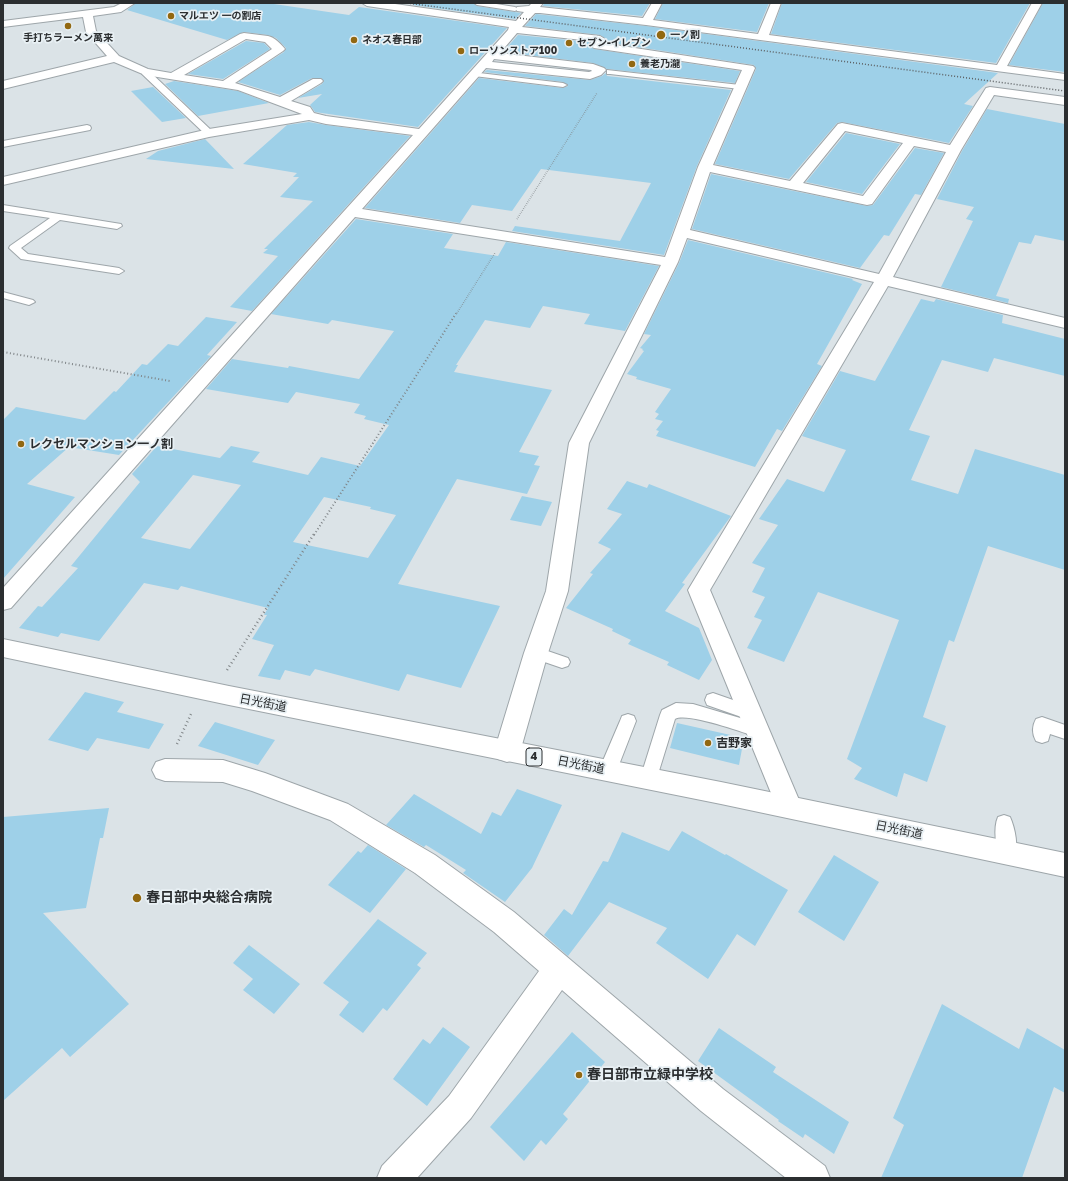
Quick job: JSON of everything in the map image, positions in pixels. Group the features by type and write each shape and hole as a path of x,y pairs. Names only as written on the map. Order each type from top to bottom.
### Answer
{"main road":[{"path":"3,24 117,10 130,3"},
{"path":"367,3 600,39 594,46 749,68 705,167 670,262 579,443 556,591 507,752"},
{"path":"646,22 657,3"},
{"path":"762,38 776,3"},
{"path":"1000,68 1037,3"},
{"path":"3,602 535,7"},
{"path":"514,9 535,7 540,10 646,22 1065,77"},
{"path":"87,14 91,32 115,58 146,72 240,87 306,110 309,116"},
{"path":"173,76 244,36 268,39 279,49 224,85"},
{"path":"483,64 590,76 600,70 593,67 491,55"},
{"path":"3,85 115,58"},
{"path":"281,101 317,81"},
{"path":"789,807 699,590 883,280 954,150 990,90 1065,101"},
{"path":"3,181 210,133 309,116 326,120 422,133"},
{"path":"793,186 842,127 954,150"},
{"path":"705,167 867,201 911,141"},
{"path":"351,212 670,262"},
{"path":"682,232 1065,323"},
{"name":"日光街道","path":"3,648 204,700 608,770 1065,865"},
{"path":"165,770 223,771 256,781 339,812 425,864 504,922 712,1100 813,1178"},
{"path":"394,1178 460,1107 559,969"}],"lane":[{"path":"477,3 514,9"},
{"path":"146,72 210,133"},
{"path":"610,72 740,88"},
{"path":"474,74 563,85"},
{"path":"3,144 87,128"},
{"path":"3,208 117,226"},
{"path":"58,217 14,248 25,257 119,271"},
{"path":"3,295 29,302"},
{"path":"536,653 562,662"},
{"path":"713,700 754,721"},
{"path":"649,779 668,715 676,710 693,711 754,721"},
{"path":"608,770 628,720"},
{"path":"1042,736 1042,724 1065,732"},
{"path":"1004,823 1007,853"}],"path":[{"path":"165,770 204,700 506,236 610,72"},
{"path":"3,352 196,386"}],"building":[{"path":"136,3 267,3 349,15 359,7 507,28 418,127 315,112 310,105 322,94 298,98 322,84 324,81 321,78 312,78 280,95 238,82 284,52 286,48 276,38 268,35 244,32 227,40 127,10"},
{"path":"414,3 473,3 477,6 521,13 515,19 413,5"},
{"path":"544,3 650,3 642,16 543,6"},
{"path":"663,3 769,3 757,32 655,19"},
{"path":"782,3 1030,3 996,63 771,34"},
{"path":"1043,3 1065,3 1065,72 1009,65"},
{"path":"536,14 646,26 998,73 964,104 973,106 949,143 842,122 837,123 789,179 715,164 756,69 754,65 605,42 606,39 600,35 525,26"},
{"path":"518,35 589,42 588,45 594,49 740,71 735,83 607,69 593,63 503,52"},
{"path":"246,41 264,43 270,49 223,79 188,74"},
{"path":"487,70 590,80 606,73 607,76 731,90 697,166 664,255 512,231 515,226 620,241 651,183 541,169 512,211 472,205 460,223 365,208 479,78 563,88 568,86 563,82 484,72"},
{"path":"174,81 238,91 269,103 198,116 165,84"},
{"path":"153,87 186,118 162,122 131,91"},
{"path":"987,109 1065,124 1065,241 1035,235 1031,244 1019,242 996,296 1009,299 1008,303 941,287 973,221 966,219 974,207 937,199 962,151"},
{"path":"309,122 410,136 252,311 230,307 278,256 263,253 268,249 264,249 313,201 280,197 299,177 293,177 297,173 243,164 287,125"},
{"path":"846,133 900,144 862,194 806,182"},
{"path":"205,139 234,169 146,159 158,151"},
{"path":"915,148 944,153 921,195 915,194 889,236 884,235 860,268 692,229 711,174 867,206 873,205"},
{"path":"356,219 453,234 444,248 498,256 506,242 659,266 625,331 584,324 590,314 543,306 530,328 485,320 456,365 458,365 454,372 552,390 519,452 539,456 534,465 540,466 527,494 457,479 398,584 500,606 461,688 407,674 399,691 315,669 310,676 285,670 280,680 258,676 274,645 252,639 267,615 264,615 268,608 181,586 178,590 144,583 99,641 61,633 58,637 19,628 38,606 42,607 78,568 71,566 140,482 132,474 157,446 220,458 231,446 260,452 252,462 308,475 321,457 360,466 389,425 364,419 366,416 354,413 360,404 296,392 288,403 206,389 232,359 288,368 289,366 359,379 394,331 332,320 328,324 271,314","holes":["193,475 241,485 190,549 141,538","324,497 371,507 370,509 396,515 368,558 293,542"]},
{"path":"688,240 853,279 852,280 862,284 817,364 822,366 782,431 777,429 755,467 656,436 659,431 656,430 663,421 655,419 659,414 655,412 671,389 636,379 637,377 627,374 644,351 640,348 651,335 644,334 679,263"},
{"path":"921,299 934,302 936,299 1003,315 1002,323 1065,339 1065,376 994,358 988,372 942,360 909,430 930,436 911,480 958,494 975,449 1065,475 1065,570 988,546 954,642 949,640 923,717 946,726 927,782 904,773 897,797 854,779 862,768 847,759 899,620 818,592 784,662 747,648 762,620 754,617 765,597 752,592 765,568 752,563 778,525 759,519 787,479 824,492 846,450 802,436 840,371 875,381"},
{"path":"206,317 237,322 207,355 211,356 119,455 69,447 27,484 75,497 3,579 3,420 16,407 85,420 114,391 116,392 142,364 147,365 168,344 178,346"},
{"path":"627,481 647,488 649,484 731,516 682,583 685,584 665,611 699,628 712,660 699,680 667,665 669,662 628,644 631,640 612,631 613,629 566,608 593,574 590,573 611,549 598,543 622,514 607,509"},
{"path":"522,496 552,502 541,526 510,520"},
{"path":"85,692 124,702 117,712 164,724 149,749 97,738 88,751 48,740"},
{"path":"215,722 275,740 258,765 198,746"},
{"name":"吉野家","path":"677,723 744,738 739,765 670,748"},
{"path":"517,789 562,805 532,868 505,902 463,873 466,870 426,845 424,847 386,825 414,794 481,834 492,812 501,816"},
{"path":"109,808 103,838 100,838 86,908 43,913 129,1004 70,1057 62,1048 3,1101 3,817"},
{"path":"682,831 725,855 726,854 788,890 755,946 737,934 708,979 656,943 667,928 609,902 568,956 544,935 564,909 572,915 603,861 608,862 622,832 669,851"},
{"path":"368,845 406,869 370,913 328,885 358,851 361,853"},
{"path":"834,855 879,882 844,941 798,912"},
{"path":"378,919 427,953 417,965 421,968 387,1011 383,1008 363,1033 339,1015 349,1002 323,983"},
{"path":"249,945 300,984 274,1014 243,990 253,979 233,963"},
{"path":"942,1004 1019,1049 1027,1028 1065,1050 1065,1093 1054,1087 1022,1178 881,1178 904,1125 893,1118"},
{"path":"443,1027 470,1047 427,1106 393,1079 423,1039 430,1044"},
{"path":"719,1028 776,1067 773,1072 849,1122 834,1154 805,1134 803,1138 778,1121 779,1120 698,1061"},
{"path":"572,1032 605,1062 563,1114 568,1119 546,1145 541,1140 524,1161 490,1127"}],"railway":[{"path":"407,3 1065,91"}],"place":[{"name":"マルエツ 一の割店","path":"171,16"},
{"name":"手打ちラーメン萬来","path":"68,26"},
{"name":"一ノ割","path":"661,35"},
{"name":"ネオス春日部","path":"354,40"},
{"name":"セブン-イレブン","path":"569,43"},
{"name":"ローソンストア100","path":"461,51"},
{"name":"養老乃瀧","path":"632,64"},
{"name":"レクセルマンション一ノ割","path":"21,444"},
{"name":"吉野家","path":"708,743"},
{"name":"春日部中央総合病院","path":"137,898"},
{"name":"春日部市立緑中学校","path":"579,1075"}]}
